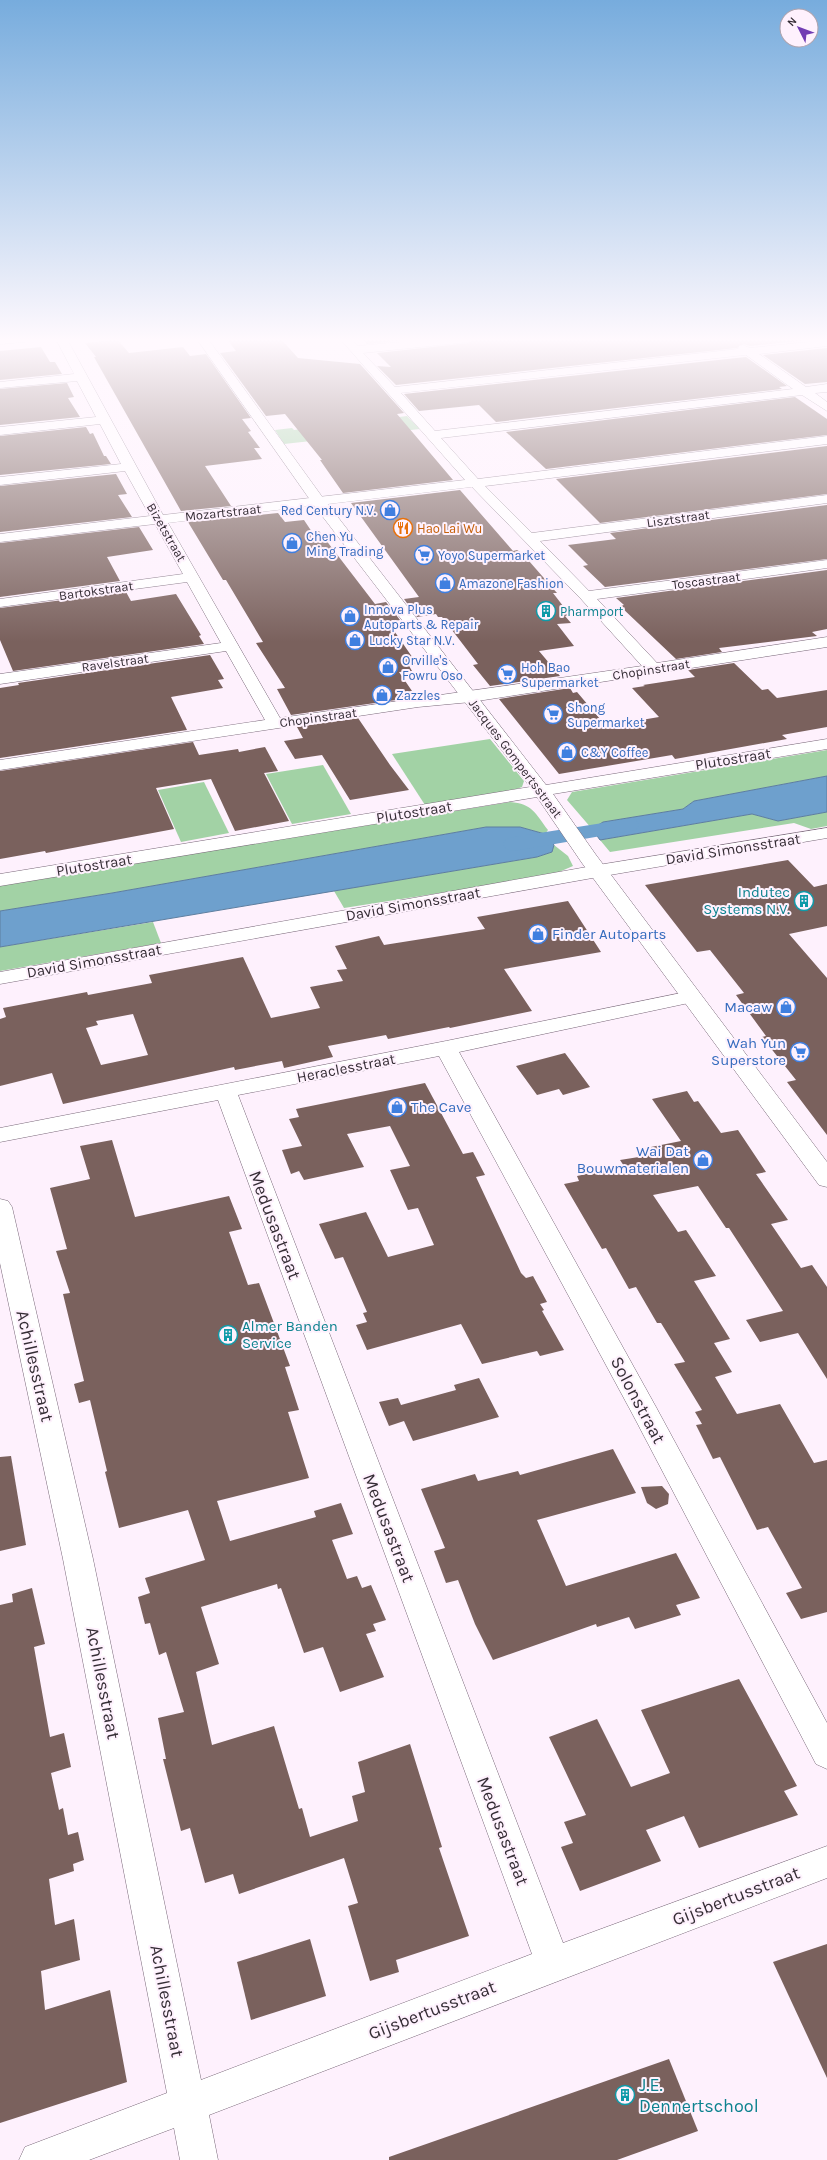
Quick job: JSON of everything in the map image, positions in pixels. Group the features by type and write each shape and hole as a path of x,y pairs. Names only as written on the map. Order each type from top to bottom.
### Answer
{"street":[{"name":"Bizetstraat","path":"115,440 193,577 230,646 275,723"},
{"name":"Jacques Gompertsstraat","path":"274,440 318,501 471,697 546,797 691,997 827,1179"},
{"path":"436,440 475,484 586,596 653,668"},
{"name":"Mozartstraat","path":"0,538 475,484 827,440"},
{"path":"0,481 129,466"},
{"name":"Lisztstraat","path":"528,538 827,499"},
{"name":"Toscastraat","path":"586,596 827,564"},
{"name":"Bartokstraat","path":"0,603 193,577"},
{"name":"Chopinstraat","path":"0,765 418,702 471,697 827,642"},
{"name":"Ravelstraat","path":"0,679 230,646"},
{"name":"Plutostraat","path":"0,880 546,797 827,744"},
{"name":"David Simonsstraat","path":"0,978 594,865 827,833"},
{"name":"Heraclesstraat","path":"0,1135 226,1092 691,997"},
{"name":"Solonstraat","path":"446,1048 646,1414 827,1754"},
{"name":"Medusastraat","path":"226,1092 554,1963"},
{"name":"Achillesstraat","path":"0,1208 78,1558 198,2160"},
{"name":"Gijsbertusstraat","path":"38,2160 188,2105 554,1963 735,1898 827,1862"}],"green space":[{"path":"281,440 322,440 284,444"},
{"path":"490,739 524,781 522,787 514,790 425,805 392,754"},
{"path":"827,750 827,776 694,801 683,809 603,822 592,829 567,800 572,792"},
{"path":"323,765 351,814 292,824 266,774"},
{"path":"204,782 229,833 181,842 158,790"},
{"path":"510,802 524,805 533,810 548,830 545,834 520,827 486,827 112,893 0,911 0,885"},
{"path":"827,812 827,826 811,829 794,823 610,852 600,840 752,814 778,821"},
{"path":"554,845 568,856 573,866 559,872 535,878 344,908 334,891 537,857 552,852"},
{"path":"153,922 161,943 0,971 0,947"}],"water":[{"path":"827,776 827,812 778,821 752,814 600,840 592,829 603,822 683,809 694,801"},
{"path":"486,827 520,827 545,834 554,845 552,852 537,857 0,947 0,911 112,893"}],"building":[{"path":"0,440 96,440 104,456 106,456 111,464 0,475"},
{"path":"141,440 254,440 260,448 254,448 262,459 205,466 231,506 181,511"},
{"path":"306,440 419,440 453,480 343,493 320,460 322,460"},
{"path":"514,440 787,440 546,469"},
{"path":"827,446 827,494 600,523 556,479"},
{"path":"116,474 127,494 118,495 132,517 0,532 0,486"},
{"path":"460,490 513,551 517,550 522,553 557,593 553,593 570,615 565,616 571,623 557,624 574,646 539,651 560,676 490,686 473,665 478,664 442,617 438,617 436,614 417,617 404,599 419,597 351,503"},
{"path":"827,505 827,559 605,587 583,566 588,565 568,545 616,539 610,533"},
{"path":"278,513 285,522 304,520 312,532 319,531 375,604 386,602 400,620 388,622 417,664 408,664 412,671 399,672 412,691 406,692 410,698 291,715 277,689 285,688 256,643 263,642 226,580 223,580 188,522"},
{"path":"139,527 153,550 107,557 120,581 0,597 0,543"},
{"path":"827,570 827,629 812,632 817,636 719,648 722,652 676,659 620,606 624,605 616,598"},
{"path":"126,592 131,601 176,594 201,635 199,636 204,644 13,671 0,640 0,608"},
{"path":"210,655 224,679 218,680 223,688 171,697 187,730 0,758 0,688 19,685 18,683"},
{"path":"734,663 762,690 768,689 777,698 827,690 827,727 782,735 787,739 675,759 672,755 559,774 499,699 570,688 573,693 577,692 606,726 659,717 632,688 695,677 688,670"},
{"path":"358,718 409,790 350,800 322,755 295,759 284,741 303,738 297,727"},
{"path":"193,742 199,755 238,749 239,752 265,747 278,771 264,773 289,821 235,831 211,779 156,788 174,829 46,853 45,851 0,859 0,771"},
{"path":"788,860 814,887 827,884 827,926 789,934 827,978 827,1135 787,1082 796,1080 762,1037 766,1036 736,995 744,993 710,950 697,952 645,885"},
{"path":"568,901 601,952 504,969 532,1011 388,1039 386,1035 328,1046 333,1057 284,1068 282,1061 235,1070 234,1067 63,1104 52,1073 0,1086 0,1019 6,1017 3,1008 87,992 88,995 152,983 149,975 243,957 271,1018 320,1008 310,987 343,981 337,970 347,969 335,946 379,936 384,945 485,929 477,917","holes":["133,1014 148,1055 101,1065 86,1028 98,1025 96,1021"]},
{"path":"565,1053 590,1087 563,1095 559,1089 537,1095 516,1066"},
{"path":"425,1083 463,1154 473,1152 485,1175 476,1177 521,1273 526,1278 533,1276 547,1302 540,1304 544,1310 542,1311 564,1350 540,1356 537,1351 482,1364 461,1324 367,1350 356,1325 367,1322 363,1313 367,1312 343,1257 335,1259 319,1224 366,1212 388,1257 434,1245 418,1208 408,1210 390,1170 410,1166 390,1126 347,1134 364,1167 304,1180 299,1171 291,1174 282,1150 302,1146 289,1119 299,1117 296,1109"},
{"path":"687,1091 694,1102 698,1101 721,1133 738,1130 766,1172 756,1174 788,1220 771,1224 801,1268 812,1265 827,1287 827,1379 798,1333 760,1342 746,1320 783,1311 729,1228 726,1228 698,1186 653,1195 678,1232 686,1230 716,1276 694,1281 730,1339 714,1343 732,1372 715,1377 737,1414 780,1404 814,1463 827,1460 827,1612 801,1619 786,1593 802,1588 768,1527 757,1530 720,1457 713,1459 696,1425 702,1424 695,1412 702,1410 674,1364 685,1362 661,1323 657,1323 636,1287 629,1289 606,1248 602,1249 564,1184 579,1181 577,1176 624,1166 620,1160 645,1156 641,1149 681,1141 652,1099"},
{"path":"112,1140 135,1217 229,1196 242,1229 229,1232 248,1285 259,1283 290,1366 285,1367 299,1410 288,1412 309,1478 217,1501 230,1541 316,1517 314,1511 341,1503 353,1534 332,1540 347,1579 357,1576 362,1588 371,1585 386,1620 373,1624 376,1631 366,1634 384,1677 340,1692 323,1647 304,1653 281,1588 278,1589 277,1584 201,1607 219,1664 196,1672 212,1745 274,1726 299,1809 302,1808 310,1837 358,1821 352,1796 365,1792 358,1762 410,1744 442,1847 439,1848 469,1936 396,1960 399,1972 370,1981 348,1906 358,1903 344,1858 239,1894 233,1874 205,1883 190,1828 181,1831 163,1759 166,1759 158,1718 184,1712 166,1652 159,1655 150,1623 145,1624 138,1597 150,1593 145,1578 205,1560 188,1510 119,1528 105,1472 107,1471 90,1400 79,1403 74,1384 84,1381 63,1294 70,1293 56,1251 67,1249 50,1188 90,1179 80,1146"},
{"path":"479,1378 499,1417 413,1441 404,1421 389,1426 379,1402 398,1398 401,1405 456,1390 454,1385"},
{"path":"613,1449 636,1493 537,1520 566,1586 676,1553 700,1598 676,1605 681,1615 635,1629 629,1617 597,1627 596,1624 493,1660 475,1624 458,1580 446,1583 434,1551 445,1548 421,1489 475,1474 478,1481 518,1471 520,1475"},
{"path":"11,1456 26,1545 0,1551 0,1457"},
{"path":"662,1486 669,1494 668,1504 656,1509 647,1503 641,1487"},
{"path":"32,1588 45,1644 34,1647 50,1737 64,1733 71,1767 51,1773 59,1810 63,1808 68,1835 78,1832 84,1860 73,1864 74,1871 49,1879 55,1925 74,1919 80,1960 41,1971 45,2010 110,1990 127,2082 0,2123 0,1605 13,1602 12,1594"},
{"path":"739,1679 797,1786 784,1791 798,1815 699,1848 684,1816 646,1830 661,1861 580,1891 561,1847 573,1843 564,1822 586,1815 549,1737 597,1719 631,1787 670,1773 641,1710"},
{"path":"310,1939 326,1996 251,2020 237,1962"},
{"path":"827,1944 827,2078 773,1962"},
{"name":"J.E. Dennertschool","path":"669,2059 698,2131 617,2160 389,2160 389,2157"}],"waterway":[{"path":"514,844 628,825"}],"place":[{"name":"Red Century N.V.","path":"390,510"},
{"name":"Hao Lai Wu","path":"403,528"},
{"name":"Chen Yu Ming Trading","path":"292,543"},
{"name":"Yoyo Supermarket","path":"424,555"},
{"name":"Amazone Fashion","path":"445,583"},
{"name":"Pharmport","path":"546,611"},
{"name":"Innova Plus Autoparts & Repair","path":"350,616"},
{"name":"Lucky Star N.V.","path":"355,640"},
{"name":"Orville's Fowru Oso","path":"388,667"},
{"name":"Hoh Bao Supermarket","path":"507,674"},
{"name":"Zazzles","path":"382,695"},
{"name":"Shong Supermarket","path":"553,714"},
{"name":"C&Y Coffee","path":"567,752"},
{"name":"Indutec Systems N.V.","path":"804,901"},
{"name":"Finder Autoparts","path":"538,934"},
{"name":"Macaw","path":"786,1007"},
{"name":"Wah Yun Superstore","path":"800,1052"},
{"name":"The Cave","path":"397,1107"},
{"name":"Wai Dat Bouwmaterialen","path":"703,1160"},
{"name":"Almer Banden Service","path":"228,1335"},
{"name":"J.E. Dennertschool","path":"625,2095"}]}
